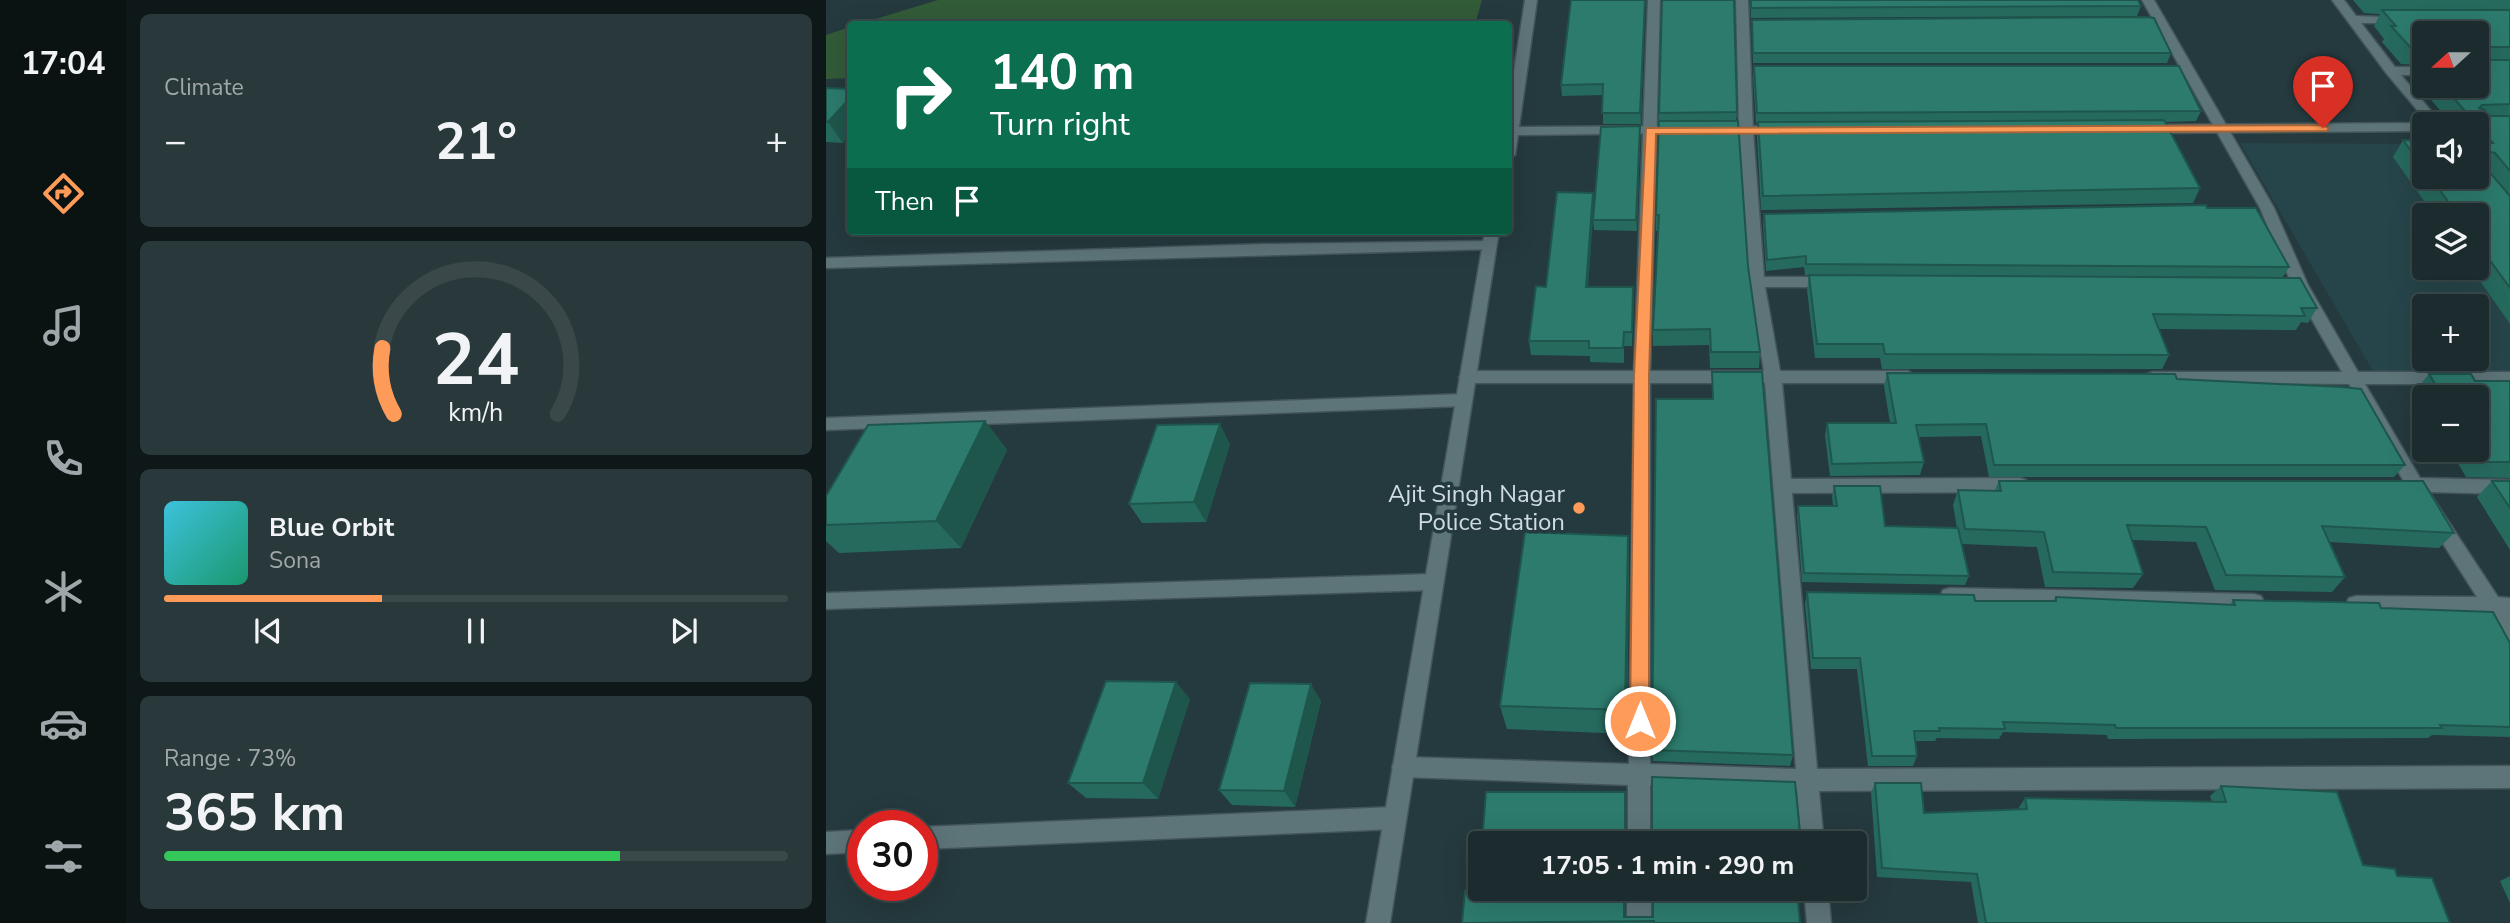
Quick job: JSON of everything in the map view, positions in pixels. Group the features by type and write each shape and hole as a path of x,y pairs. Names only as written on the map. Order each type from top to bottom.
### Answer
{"street":[{"path":"1512,125 1531,0"},
{"path":"1639,831 1642,376 1654,0"},
{"path":"1742,0 1750,25 1752,70 1746,130 1760,218 1757,282 1773,376 1782,486 1799,593 1812,831"},
{"path":"2148,0 2222,129 2293,285 2356,380 2415,485 2502,606 2510,632"},
{"path":"2338,0 2426,112"},
{"path":"2353,19 2418,20"},
{"path":"2146,22 2160,22"},
{"path":"2174,70 2188,70"},
{"path":"2391,71 2412,71"},
{"path":"2138,129 2412,127"},
{"path":"1512,132 1788,130"},
{"path":"826,263 1490,239 1377,923"},
{"path":"1757,282 1840,282"},
{"path":"1467,377 1926,377"},
{"path":"2134,378 2510,378"},
{"path":"826,424 1464,400"},
{"path":"1782,486 2044,485"},
{"path":"2388,485 2510,487"},
{"path":"826,601 1433,582"},
{"path":"1930,596 2273,602"},
{"path":"2342,603 2502,606"},
{"path":"1403,766 1808,780 2510,777"},
{"path":"938,837 1395,818"},
{"path":"826,843 847,842"},
{"path":"1639,901 1639,923"},
{"path":"1817,901 1819,923"}],"shaded area":[{"path":"2240,143 2412,144 2412,189 2440,189 2460,203 2412,203 2412,280 2489,280 2489,225 2510,240 2510,371 2489,371 2489,294 2412,294 2412,371 2373,371"}],"green space":[{"path":"938,0 1482,0 1476,21 869,21"},
{"path":"847,28 847,78 826,79 826,35"}],"building":[{"path":"1571,0 1645,0 1640,113 1602,113 1603,84 1561,85"},
{"path":"1662,0 1734,0 1737,112 1659,113"},
{"path":"1751,0 2138,0 2141,6 1751,8"},
{"path":"2382,10 2510,10 2510,47 2489,47 2489,21 2412,21 2412,48 2391,26 2396,26"},
{"path":"2154,18 2171,53 1753,53 1752,20"},
{"path":"2489,60 2510,60 2510,104 2482,105 2479,108 2485,112 2466,112 2454,98 2489,98"},
{"path":"1754,66 2179,66 2201,111 1757,113"},
{"path":"826,88 847,89 847,101 826,122"},
{"path":"2489,116 2510,116 2510,171 2495,153 2489,152 2489,143 2493,143 2489,138"},
{"path":"2164,120 2200,188 1763,196 1758,122"},
{"path":"1659,121 1738,121 1748,266 1760,352 1711,352 1710,329 1653,330 1659,215 1656,215"},
{"path":"1640,126 1636,220 1593,220 1601,127"},
{"path":"2403,140 2412,140 2412,152"},
{"path":"2489,171 2510,196 2510,288 2489,259 2489,203 2449,203 2439,189 2489,189"},
{"path":"1557,192 1593,193 1586,287 1633,287 1632,332 1624,332 1623,348 1589,348 1589,341 1529,341 1536,286 1546,287"},
{"path":"2206,205 2207,208 2256,208 2289,267 1806,264 1806,256 1767,260 1764,214"},
{"path":"1809,275 2300,278 2317,308 2301,308 2305,316 2153,314 2169,355 1885,354 1883,344 1817,344"},
{"path":"1712,372 1762,372 1793,755 1652,750 1656,399 1713,399"},
{"path":"1887,373 2175,374 2177,379 2361,389 2405,465 1994,465 1986,424 1916,425 1924,462 1832,464 1827,423 1896,423"},
{"path":"2429,374 2471,374 2475,381 2510,381 2510,462 2489,462 2489,385 2436,385"},
{"path":"985,421 936,521 826,525 826,496 868,425"},
{"path":"1220,424 1194,502 1129,504 1157,425"},
{"path":"1999,481 2423,481 2454,533 2322,526 2345,577 2226,575 2206,527 2127,525 2143,574 2053,572 2044,532 1965,529 1958,490 2001,491"},
{"path":"2492,481 2510,481 2510,508"},
{"path":"1834,486 1880,486 1885,526 1958,528 1969,576 1804,573 1798,506 1837,506"},
{"path":"1525,532 1628,536 1625,710 1500,706"},
{"path":"1807,592 1974,595 1975,601 2056,601 2056,597 2235,605 2233,600 2379,603 2381,608 2493,612 2510,643 2510,727 2440,725 2442,728 2116,728 2115,725 2003,722 2005,729 1939,728 1940,731 1914,731 1917,756 1872,756 1860,658 1813,658"},
{"path":"1106,681 1176,682 1143,783 1068,783"},
{"path":"1250,683 1311,684 1284,791 1219,790"},
{"path":"1652,777 1795,782 1800,831 1652,831"},
{"path":"1875,783 1921,783 1924,813 2027,809 2025,798 2226,802 2221,786 2337,792 2363,865 2395,869 2397,876 2432,878 2450,923 1986,923 1977,874 1882,868"},
{"path":"1486,792 1625,792 1625,831 1483,831"},
{"path":"1465,891 1468,891 1468,901 1624,901 1624,917 1653,917 1653,901 1798,901 1800,923 1462,923"}],"place":[{"name":"Ajit Singh Nagar Police Station","path":"1579,508"}],"route":[{"path":"1640,721 1642,376 1650,131 2323,128"}]}
